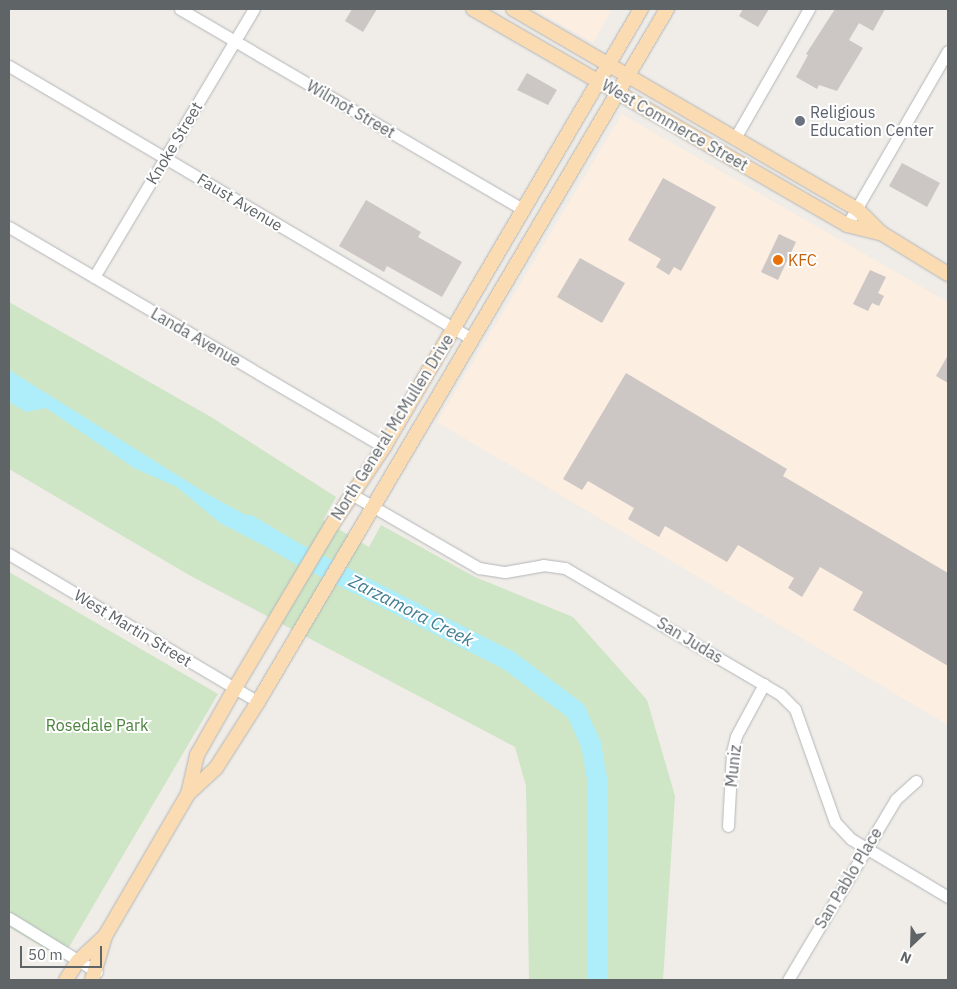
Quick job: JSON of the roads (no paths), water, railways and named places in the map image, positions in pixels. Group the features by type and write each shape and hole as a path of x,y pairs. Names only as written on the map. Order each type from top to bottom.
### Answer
{"main road":[{"name":"West Commerce Street","path":"473,9 618,91 847,225 881,233"},
{"name":"West Commerce Street","path":"513,9 856,209 881,233 948,274"},
{"name":"North General McMullen Drive","path":"188,794 197,756 235,688 333,523 353,496 384,447 641,9"},
{"name":"North General McMullen Drive","path":"66,980 78,961 104,936 188,794 216,768 258,702 667,9"},
{"name":"North General McMullen Drive","path":"94,976 104,936"}],"street":[{"name":"Wilmot Street","path":"180,9 522,209"},
{"name":"Knoke Street","path":"94,277 254,9"},
{"path":"734,138 809,9"},
{"path":"847,225 948,51"},
{"name":"Faust Avenue","path":"9,66 472,339"},
{"name":"Landa Avenue","path":"9,227 384,447"},
{"name":"San Judas","path":"353,496 479,568 505,572 543,565 565,568 787,699 794,709 831,817 844,834 945,895"},
{"name":"West Martin Street","path":"9,554 258,702"},
{"name":"Muniz","path":"728,826 732,752 736,736 764,684"},
{"name":"San Pablo Place","path":"788,980 896,799 916,782"},
{"path":"9,918 78,961 94,976"}],"water":[{"path":"9,370 209,495 275,531 272,538 263,545 220,523 177,487 134,468 46,408 26,412 9,402"}],"waterway":[{"name":"Zarzamora Creek","path":"249,525 296,553 508,660 576,711 591,744 598,783 598,980"}],"place":[{"name":"Religious Education Center","path":"800,121"},
{"name":"KFC","path":"778,260"}],"park label":[{"name":"Rosedale Park","path":"97,725"}]}
